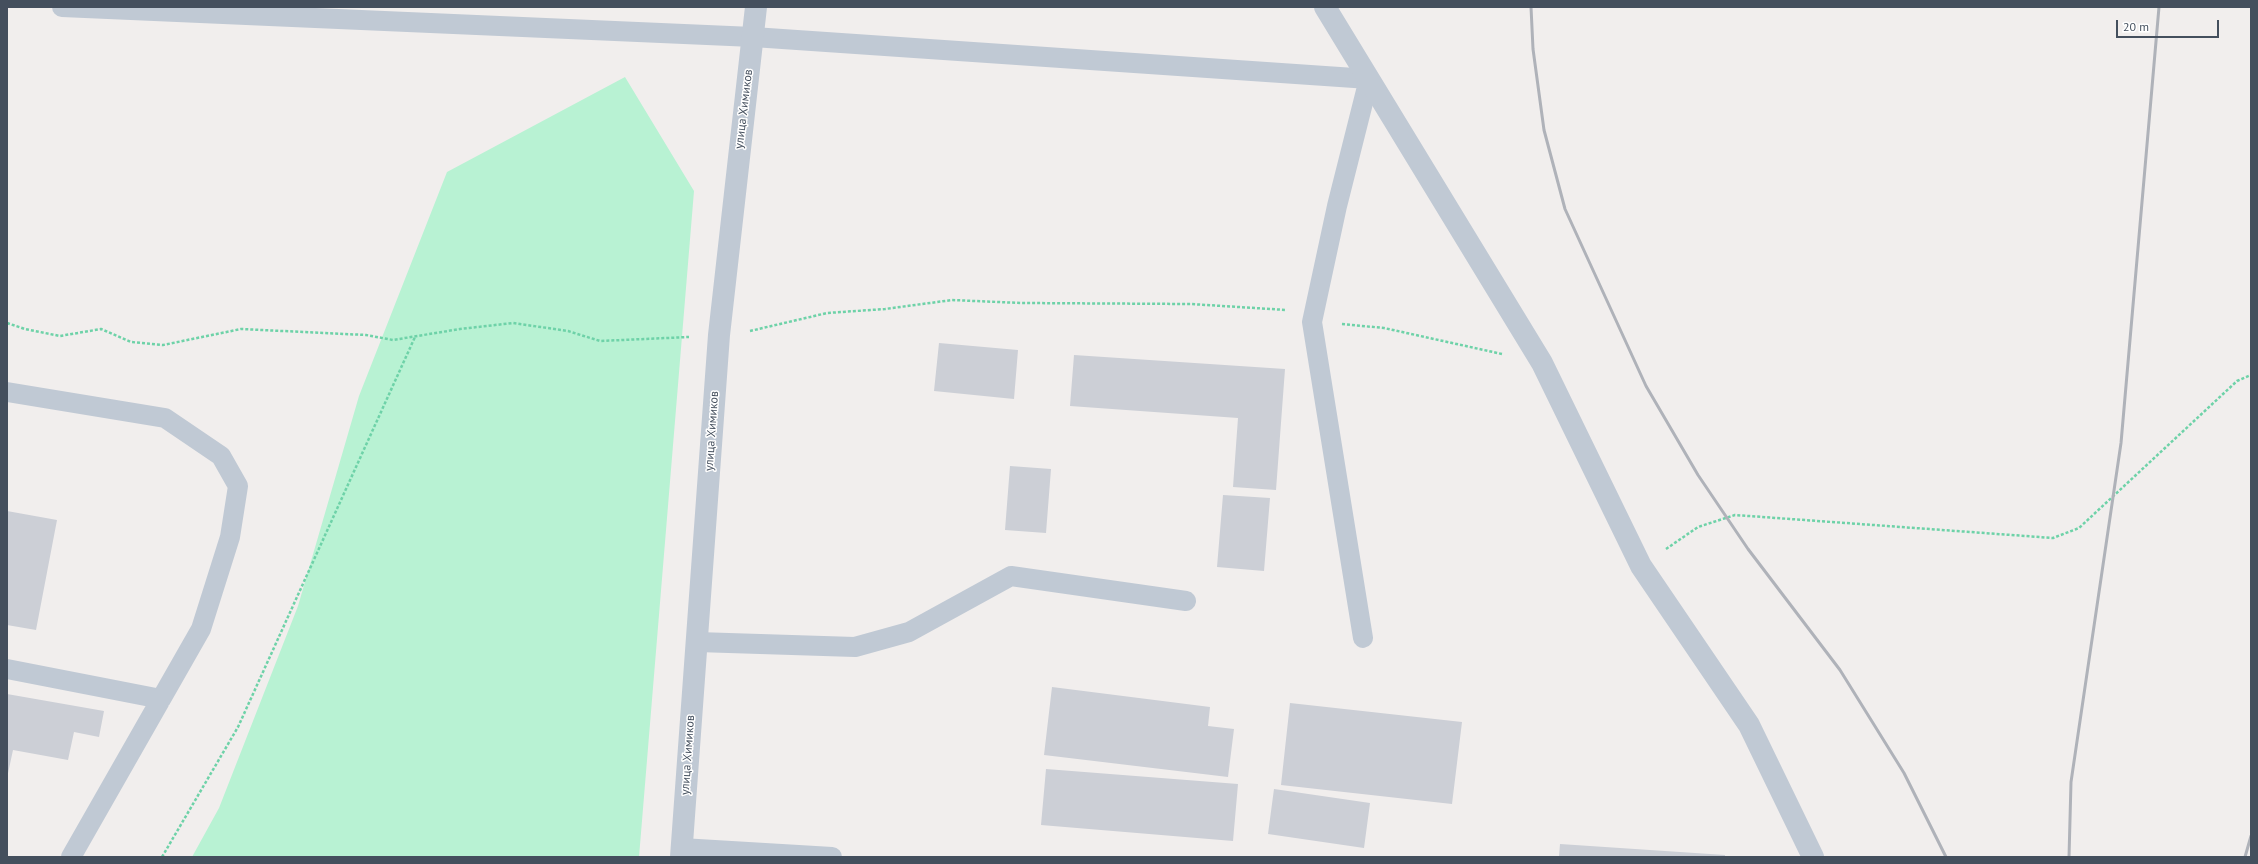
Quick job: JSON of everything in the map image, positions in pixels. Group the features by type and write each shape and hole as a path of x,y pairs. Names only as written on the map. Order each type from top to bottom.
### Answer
{"street":[{"name":"улица Химиков","path":"681,853 718,336 756,7"},
{"path":"1325,7 1542,363 1641,566 1749,724 1813,857"}],"lane":[{"path":"62,7 753,37 1369,79 1337,206 1312,322 1363,638"},
{"path":"7,392 165,418 221,456 238,486 230,536 200,629 71,857"},
{"path":"696,642 855,647 909,632 1011,576 1186,601"},
{"path":"7,669 161,699"},
{"path":"681,853 832,857"}],"path":[{"path":"7,323 25,330 60,336 101,329 131,342 163,345 241,329 366,335 393,340 460,329 513,323 568,331 600,341 718,336 758,330 828,313 885,309 952,300 1021,303 1191,304 1260,307 1310,313 1312,322 1384,328 1542,363"},
{"path":"162,857 238,727 415,337"},
{"path":"1641,566 1698,527 1735,515 2053,538 2079,528 2237,382 2251,375"}],"green space":[{"path":"625,77 694,191 639,857 192,857 219,808 298,606 359,396 447,172"}],"building":[{"path":"939,343 1018,350 1014,399 934,391"},
{"path":"1074,355 1285,369 1276,490 1233,487 1238,418 1070,406"},
{"path":"1010,466 1051,469 1046,533 1005,530"},
{"path":"1223,495 1270,498 1264,571 1217,567"},
{"path":"7,511 57,520 36,630 7,625"},
{"path":"1052,687 1210,707 1208,726 1234,729 1228,777 1044,755"},
{"path":"7,694 104,711 99,737 74,732 68,760 13,750 7,778"},
{"path":"1290,703 1462,722 1452,804 1281,785"},
{"path":"1046,769 1238,784 1233,841 1041,825"},
{"path":"1274,789 1370,803 1364,848 1268,834"},
{"path":"1560,844 1725,855 1725,857 1559,857"}],"railway":[{"path":"1531,7 1533,49 1544,130 1565,209 1646,386 1698,475 1748,549 1840,670 1904,773 1946,857"},
{"path":"2069,857 2071,782 2121,443 2159,7"},
{"path":"2245,857 2251,836"}]}
